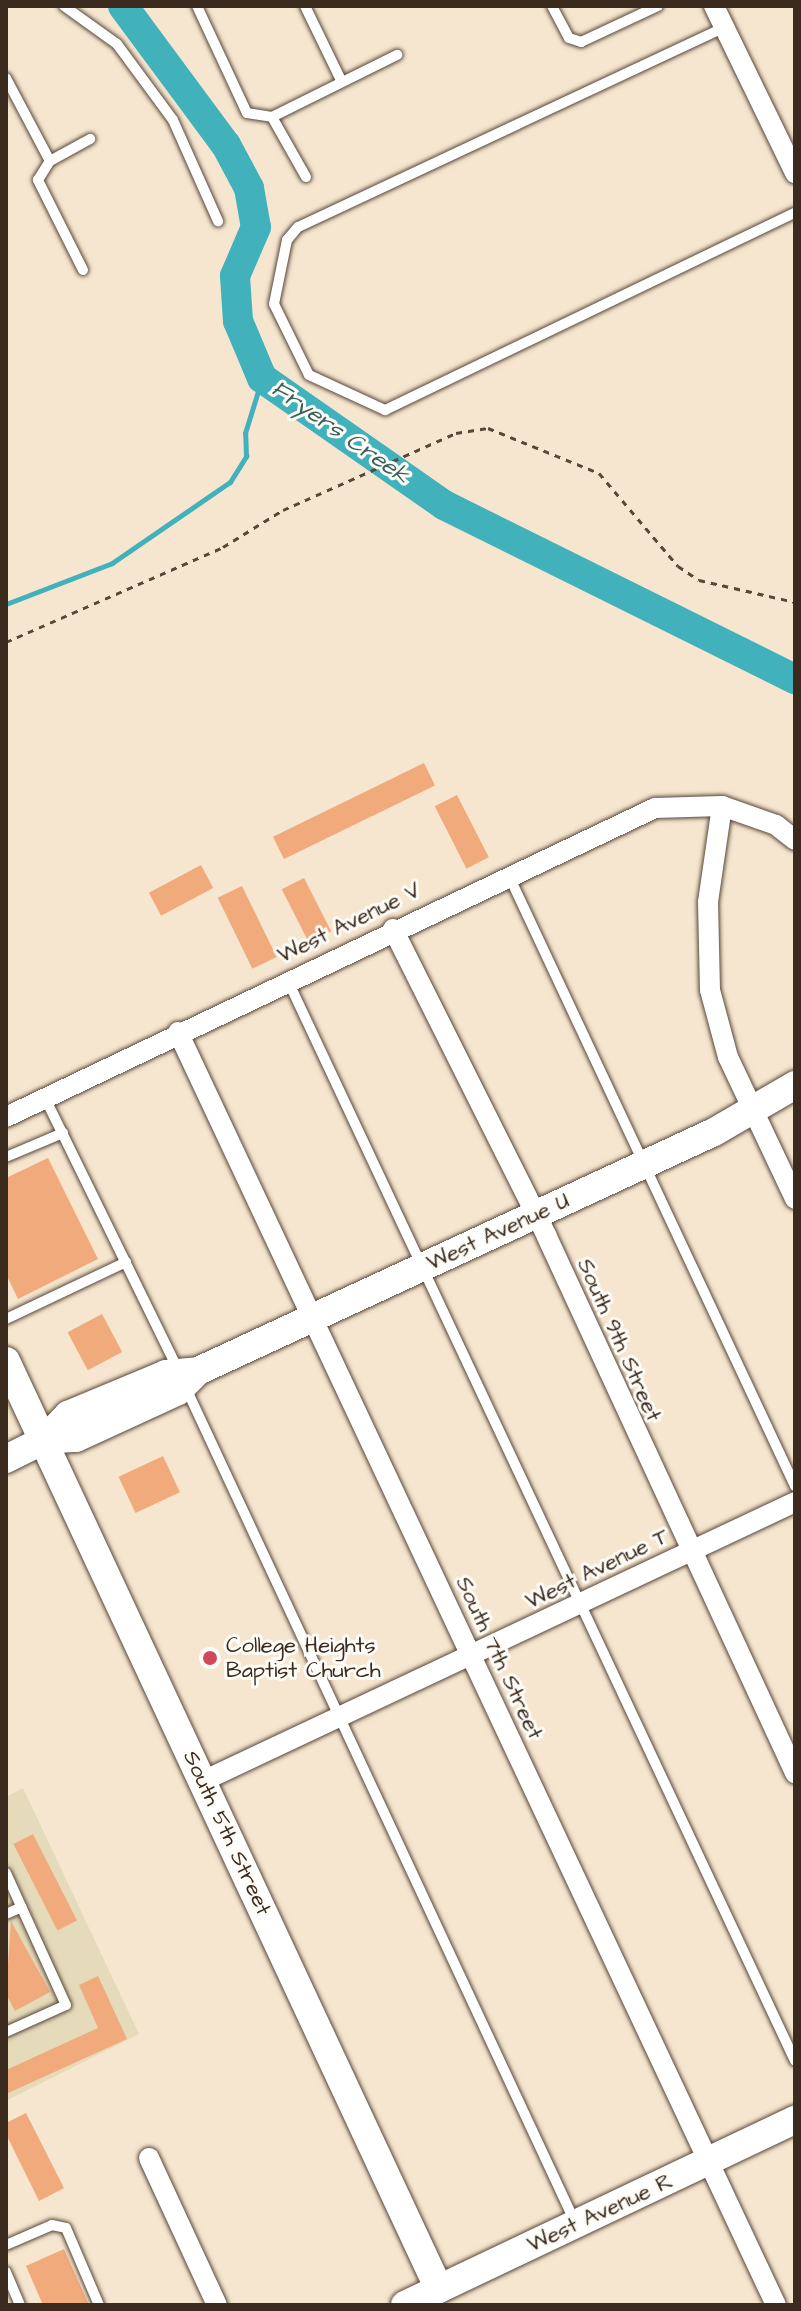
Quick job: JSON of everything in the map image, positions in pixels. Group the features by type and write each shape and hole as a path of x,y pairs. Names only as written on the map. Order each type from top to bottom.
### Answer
{"street":[{"path":"714,6 795,173"},
{"path":"795,840 776,825 722,806 708,902 710,990 728,1057 795,1199"},
{"name":"West Avenue V","path":"6,1117 508,874 655,808 722,806"},
{"name":"South 9th Street","path":"393,929 536,1214 688,1552 795,1773"},
{"name":"South 7th Street","path":"178,1032 776,2305"},
{"name":"West Avenue U","path":"6,1459 44,1440 68,1415 188,1376 754,1112 795,1085"},
{"name":"South 5th Street","path":"6,1361 442,2297"},
{"name":"West Avenue T","path":"203,1781 795,1502"},
{"name":"West Avenue R","path":"405,2305 442,2297 576,2224 795,2120"},
{"path":"149,2158 217,2305"}],"lane":[{"path":"64,6 117,44 173,120 218,221"},
{"path":"197,6 247,113 272,117 340,78 397,55"},
{"path":"305,6 340,78"},
{"path":"552,6 569,38 581,42 658,6"},
{"path":"723,28 298,227 287,240 274,304 309,375 385,410 795,213"},
{"path":"6,78 50,161"},
{"path":"272,117 306,177"},
{"path":"83,270 38,180 50,161 90,139"},
{"path":"508,874 795,1486"},
{"path":"288,979 583,1602 795,2061"},
{"path":"45,1098 126,1262 188,1376 340,1717 576,2224"},
{"path":"6,1157 63,1133"},
{"path":"6,1319 126,1262"},
{"path":"6,1873 66,2005 6,2032"},
{"path":"6,1914 22,1907"},
{"path":"6,2245 52,2225 66,2228 99,2305"},
{"path":"6,2272 20,2305"}],"path":[{"path":"6,642 92,609 352,480 471,429 511,432 599,473 687,573 795,602"}],"shaded area":[{"path":"23,1788 139,2034 6,2101 6,1797"}],"building":[{"path":"424,763 435,785 284,859 273,837"},
{"path":"457,795 489,857 467,869 435,806"},
{"path":"201,865 213,888 161,916 149,893"},
{"path":"304,878 331,931 309,943 282,889"},
{"path":"242,886 277,957 252,969 218,898"},
{"path":"48,1158 98,1259 18,1299 6,1274 6,1178"},
{"path":"102,1314 122,1352 88,1370 68,1332"},
{"path":"163,1456 180,1492 135,1513 119,1477"},
{"path":"33,1834 77,1920 57,1930 13,1844"},
{"path":"11,1921 50,1992 15,2011 6,1994"},
{"path":"98,1976 127,2039 6,2094 6,2070 98,2028 79,1985"},
{"path":"26,2113 64,2188 39,2201 6,2134 6,2123"},
{"path":"64,2249 89,2305 43,2305 26,2266"}],"waterway":[{"name":"Fryers Creek","path":"123,6 226,145 249,188 256,227 235,276 238,321 262,378 444,505 795,679"},
{"path":"6,604 112,563 230,482 246,456 245,433 262,378"}],"place":[{"name":"College Heights Baptist Church","path":"210,1658"}]}
